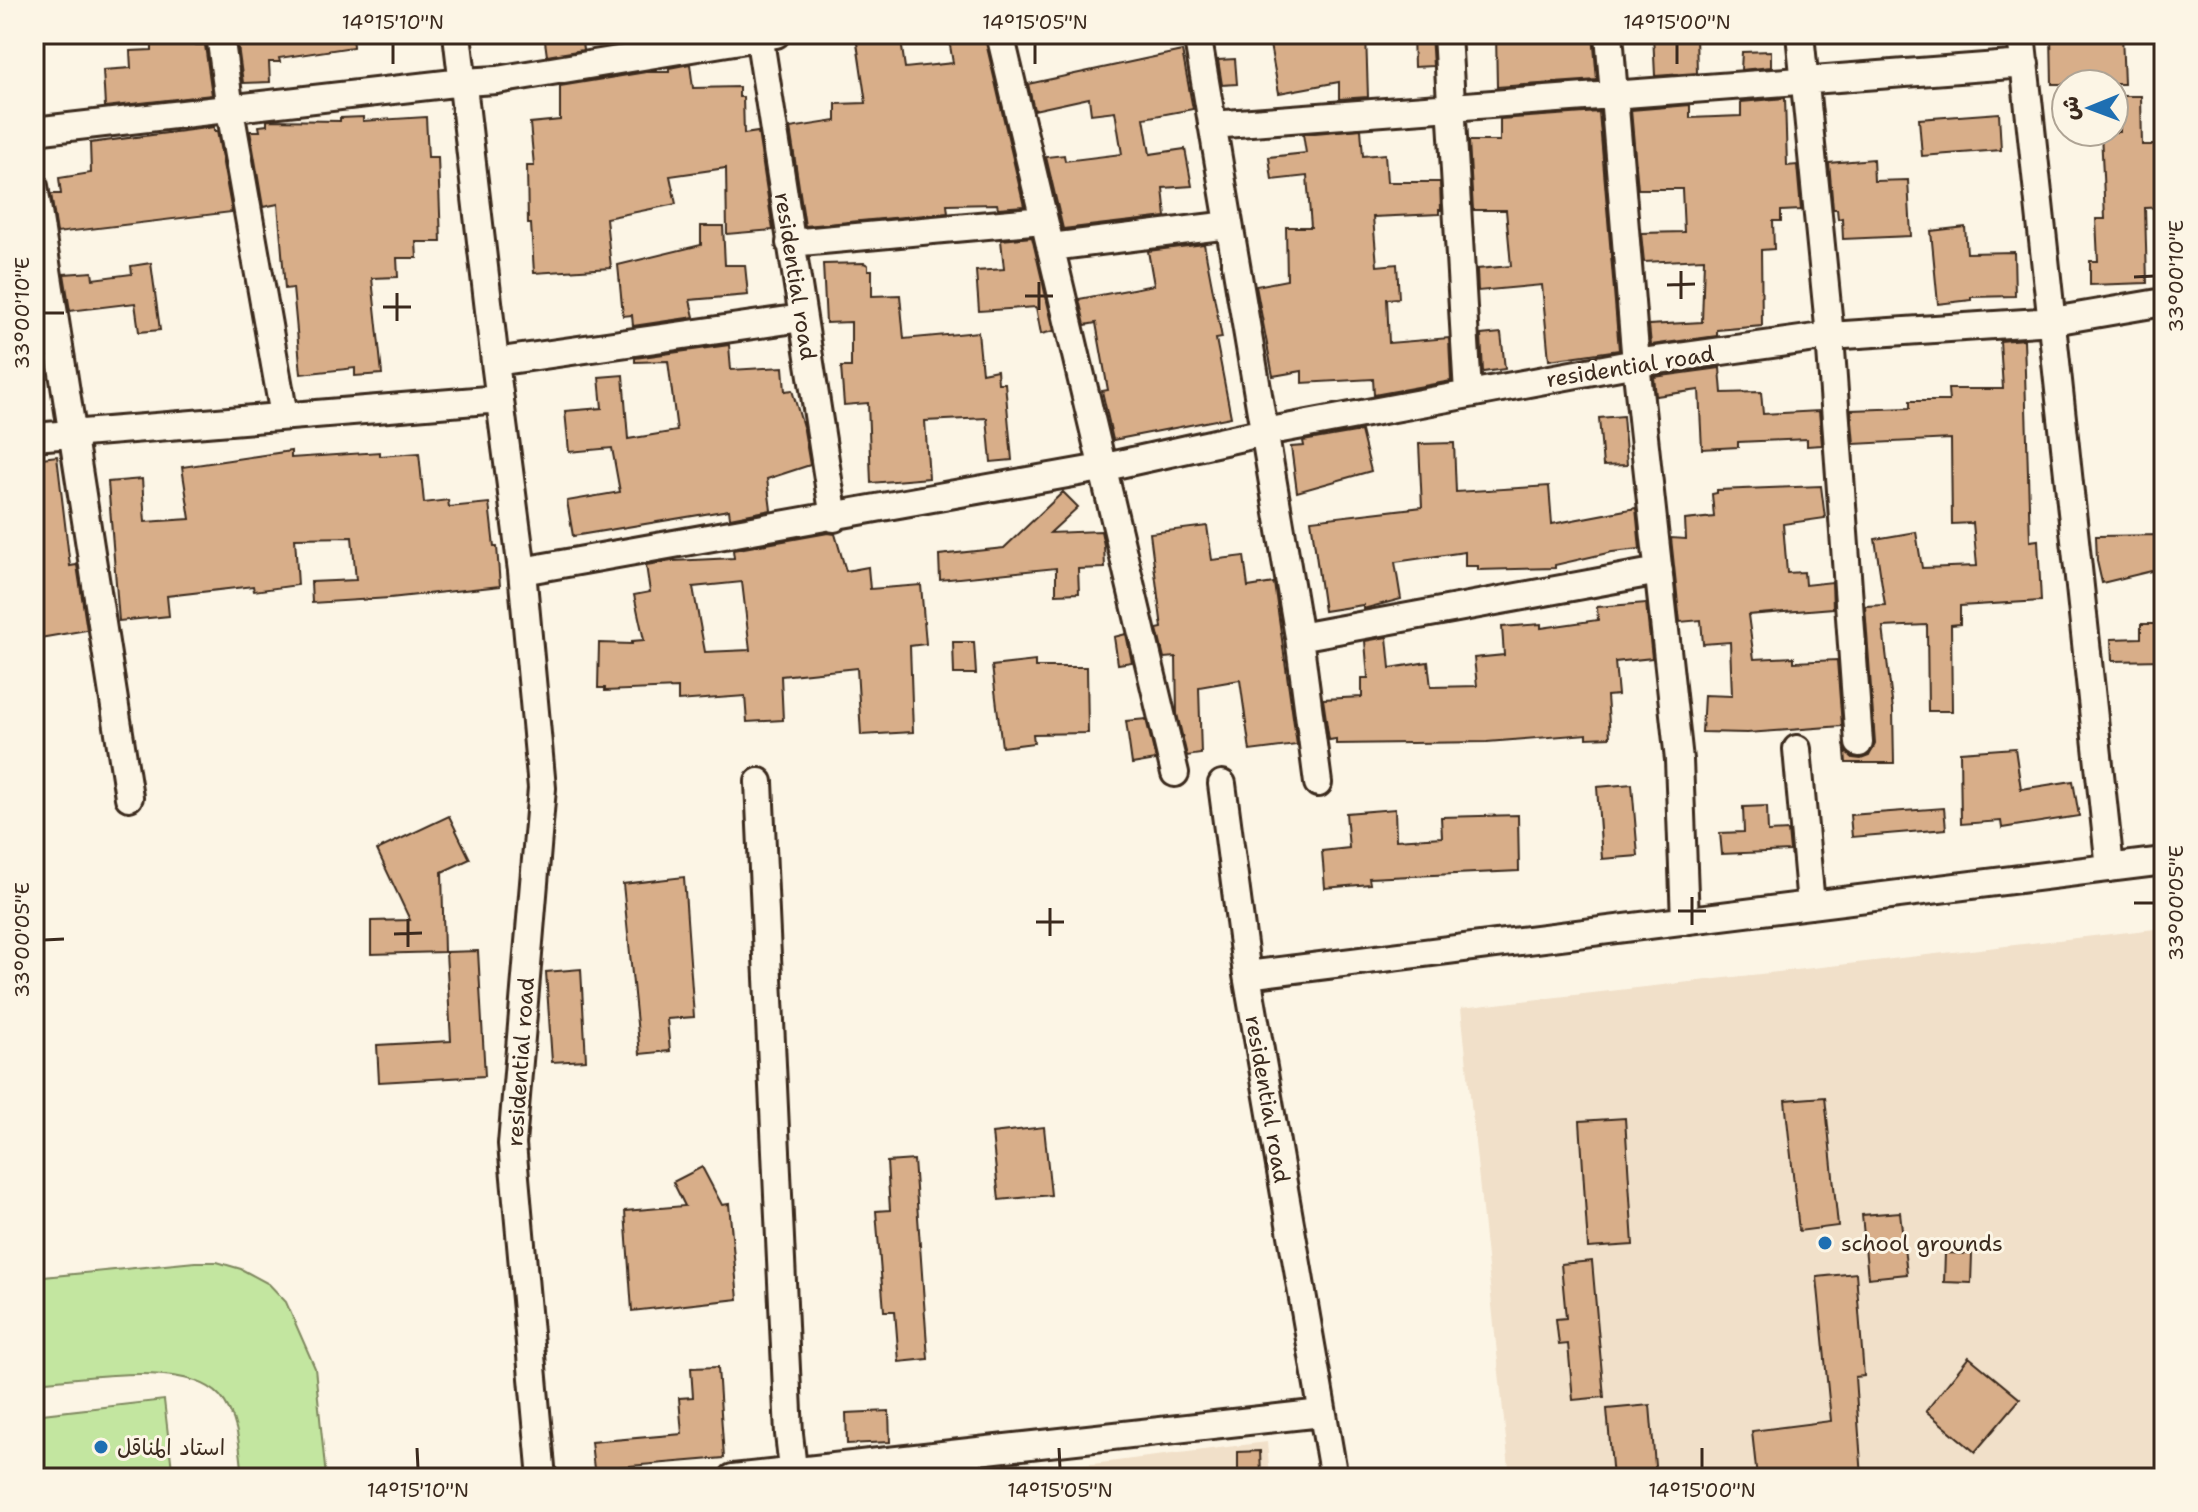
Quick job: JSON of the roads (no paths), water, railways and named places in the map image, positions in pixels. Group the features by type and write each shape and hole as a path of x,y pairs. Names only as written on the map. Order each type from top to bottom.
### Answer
{"street":[{"path":"220,34 230,110 284,416"},
{"name":"residential road","path":"457,34 522,571 542,788 512,1144 542,1478"},
{"path":"1000,34 1175,773"},
{"path":"1197,34 1299,637 1318,783"},
{"path":"1447,34 1468,393"},
{"path":"1609,34 1636,363 1679,760 1685,921"},
{"path":"1800,34 1830,336 1859,743"},
{"path":"2021,34 2110,868"},
{"path":"34,131 497,80 764,35"},
{"name":"residential road","path":"764,35 790,243 834,518"},
{"path":"1212,125 2025,64"},
{"path":"34,186 129,797"},
{"path":"790,243 1043,220"},
{"path":"1051,247 1229,225"},
{"name":"residential road","path":"522,571 834,518 1101,468 1265,432 1636,363 1830,336 2053,321 2164,302"},
{"path":"495,362 802,318"},
{"path":"34,437 500,399"},
{"path":"1299,637 1659,571"},
{"path":"1797,749 1811,905"},
{"path":"759,782 793,1474"},
{"name":"residential road","path":"1222,784 1247,975 1334,1478"},
{"path":"1247,975 2164,861"},
{"path":"733,1478 793,1474 1322,1413"}],"place":[{"name":"school grounds","path":"1825,1243"},
{"name":"استاد المناقل","path":"101,1447"}]}
